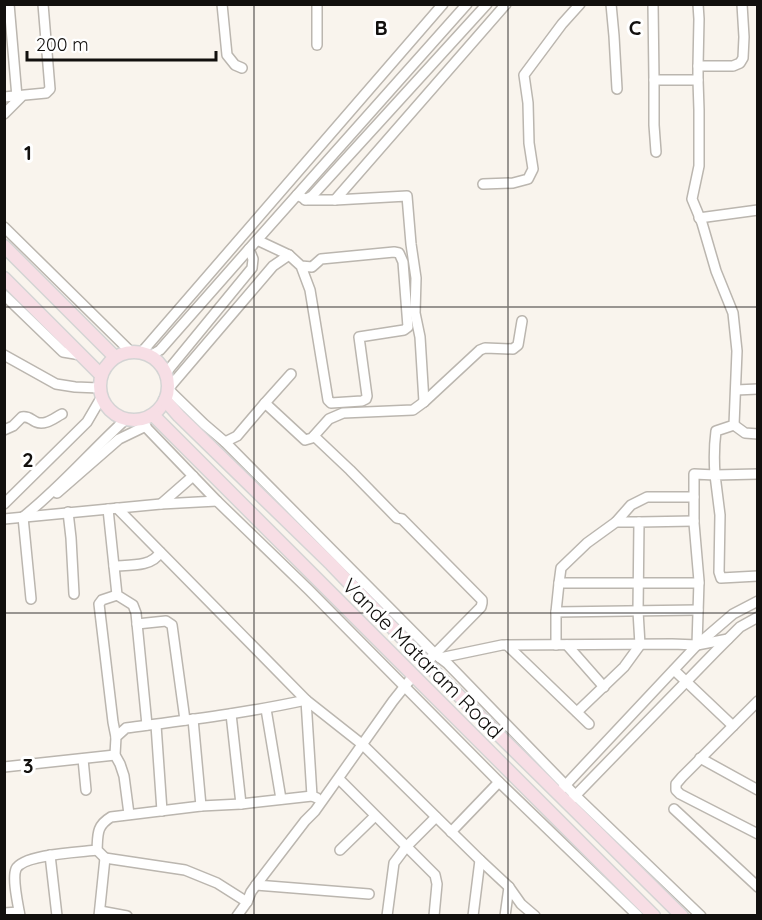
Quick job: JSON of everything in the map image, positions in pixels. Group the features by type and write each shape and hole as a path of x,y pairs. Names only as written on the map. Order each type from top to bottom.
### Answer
{"main road":[{"path":"4,246 115,357"},
{"path":"4,278 101,375"},
{"path":"141,354 155,359 165,374 167,394 160,408 142,423 125,420 112,413 103,402 100,393 101,375 106,364 115,357 141,354"},
{"name":"Vande Mataram Road","path":"167,394 179,416 330,564 434,658 682,915"},
{"name":"Vande Mataram Road","path":"153,415 654,915"}],"street":[{"path":"4,114 19,97 9,4"},
{"path":"4,97 46,93 50,89 43,4"},
{"path":"222,4 227,55 235,65 242,68"},
{"path":"317,4 317,45"},
{"path":"141,354 443,4"},
{"path":"141,354 160,350 467,4"},
{"path":"308,200 487,4"},
{"path":"335,200 506,4"},
{"path":"483,184 513,183 528,179 533,169 524,75 580,4"},
{"path":"611,4 616,89"},
{"path":"653,4 656,152"},
{"path":"698,4 699,166 692,199 716,272 733,313 737,351 734,425"},
{"path":"698,66 733,66 740,63 743,58 744,37 742,4"},
{"path":"654,80 698,80"},
{"path":"294,199 335,200 407,196 416,278 415,313 420,337 424,402"},
{"path":"699,218 758,210"},
{"path":"4,227 141,354"},
{"path":"257,240 289,255 301,266 310,291 328,400 331,403 362,401 367,396 359,337 404,330 408,327 403,262 399,253 321,259 312,267 301,266"},
{"path":"165,374 252,268 253,259 249,249"},
{"path":"289,255 273,266 167,394 225,442 434,658"},
{"path":"4,295 63,352 81,355"},
{"path":"265,403 305,440 314,436 330,419 343,413 413,410 480,350 516,347 522,321"},
{"path":"4,355 56,384 100,393 87,422 4,504"},
{"path":"225,442 237,436 291,374"},
{"path":"736,390 758,389"},
{"path":"4,430 13,426 22,417 30,417 42,424 62,414"},
{"path":"23,517 125,420"},
{"path":"37,505 57,494 119,439 142,423 217,501 499,782 638,915"},
{"path":"734,425 745,433 758,434"},
{"path":"734,425 716,431 714,446 720,515 719,572 721,578 758,576"},
{"path":"314,436 397,518 402,519 482,600 481,607 434,658"},
{"path":"697,645 699,583 694,521 694,474 758,474"},
{"path":"161,504 193,476"},
{"path":"556,645 556,612 561,568 587,543 616,522 631,505 647,497 694,497"},
{"path":"4,519 217,501"},
{"path":"113,509 160,552 306,700 363,745 509,887 521,904 535,915"},
{"path":"113,509 117,595"},
{"path":"68,512 74,594"},
{"path":"23,517 31,599"},
{"path":"616,522 694,521"},
{"path":"577,712 624,667 640,645 639,522"},
{"path":"114,566 152,562 160,552"},
{"path":"559,583 699,583"},
{"path":"117,595 133,605 137,624 162,811"},
{"path":"117,595 102,600 99,604 112,722 116,737 115,755 124,776 129,814"},
{"path":"562,789 697,645 733,614 758,601"},
{"path":"556,612 698,610"},
{"path":"701,915 572,799 740,627 758,617"},
{"path":"137,624 166,621 171,625 189,720 201,806"},
{"path":"434,658 507,645 697,645 728,639"},
{"path":"507,645 589,724"},
{"path":"567,645 604,687"},
{"path":"674,670 733,726"},
{"path":"237,915 256,885 315,811 415,675"},
{"path":"116,737 126,728 266,709 306,700"},
{"path":"306,700 312,795"},
{"path":"758,701 676,784 676,790 680,794 758,834"},
{"path":"266,709 281,800"},
{"path":"231,714 241,804"},
{"path":"4,767 115,755"},
{"path":"700,758 758,790"},
{"path":"83,759 86,790"},
{"path":"339,779 435,875 437,884 434,915"},
{"path":"451,832 499,782"},
{"path":"247,902 217,883 185,870 105,858 97,850 101,824 111,818 129,814 201,806 241,804 312,795 322,800"},
{"path":"675,809 758,887"},
{"path":"340,850 375,816"},
{"path":"387,915 394,863 406,847 436,817"},
{"path":"4,913 20,914 15,883 17,868 23,862 50,855 97,850"},
{"path":"50,855 57,915"},
{"path":"105,858 99,913 127,915"},
{"path":"473,915 480,860"},
{"path":"256,885 369,894"},
{"path":"505,915 509,887"}]}
